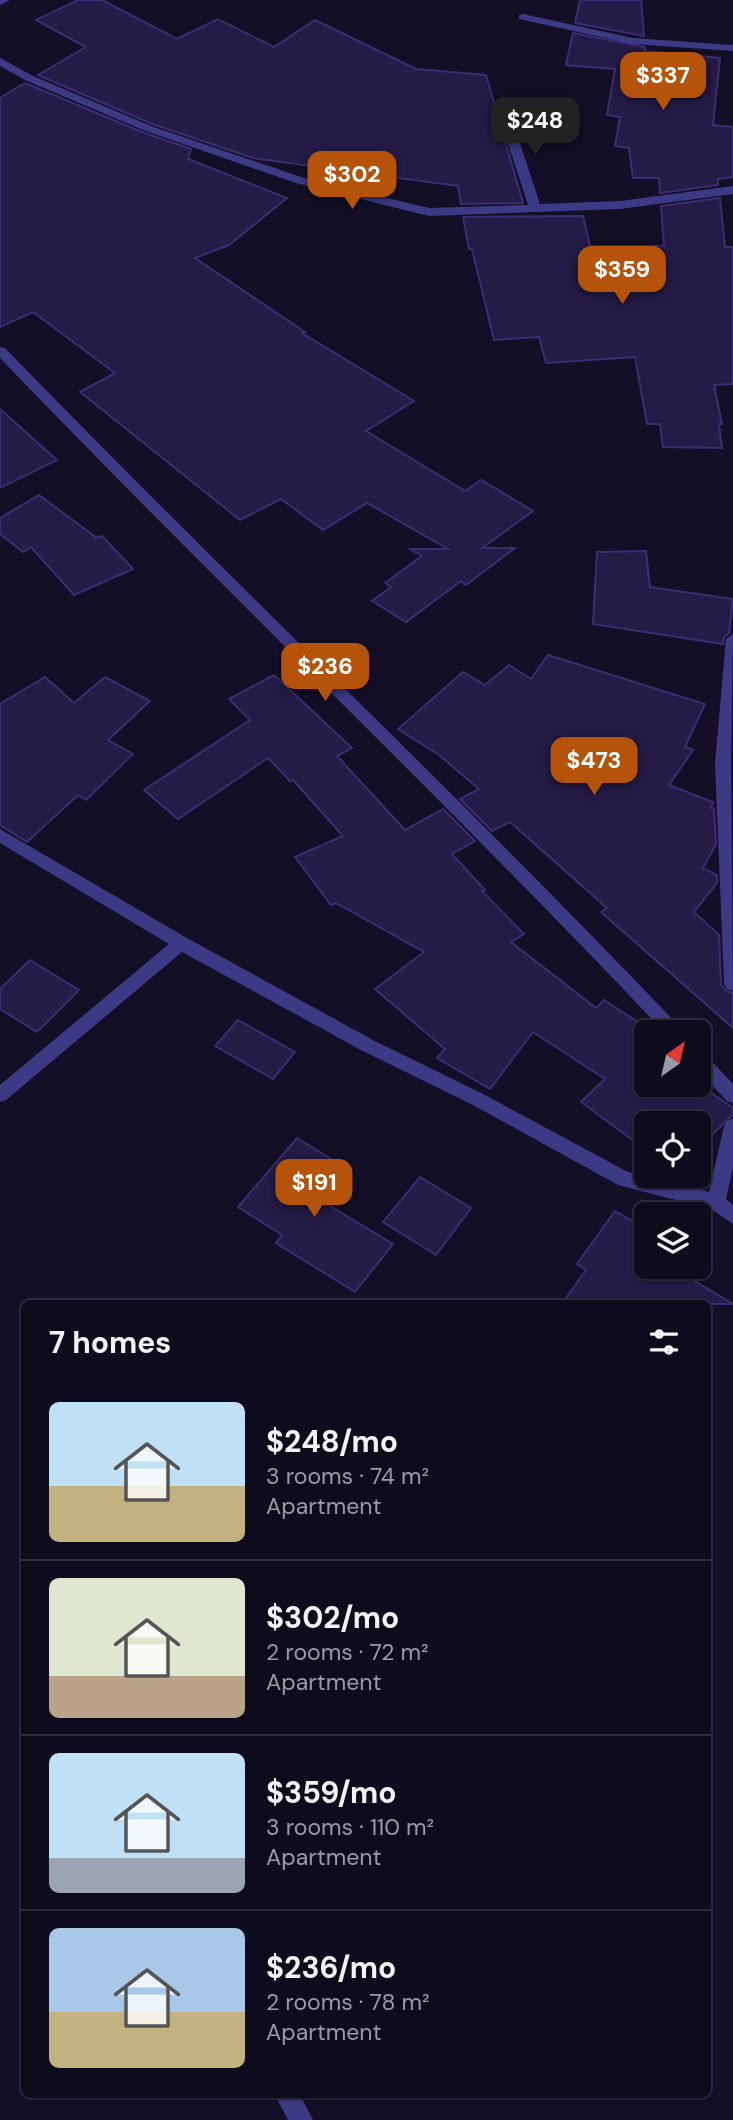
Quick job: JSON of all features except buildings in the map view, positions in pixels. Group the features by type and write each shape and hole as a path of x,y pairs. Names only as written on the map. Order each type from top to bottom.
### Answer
{"street":[{"path":"523,17 633,41 733,48"},
{"path":"0,61 29,78 147,128 300,181 429,212 620,205 733,190"},
{"path":"505,116 535,208"},
{"path":"0,351 94,449 603,955 663,1020"},
{"path":"733,639 728,764 733,984"},
{"path":"0,835 181,943 624,1179 716,1202 733,1216"},
{"path":"0,1095 181,943"},
{"path":"711,1072 733,1096"},
{"path":"716,1202 733,1126"},
{"path":"289,2098 301,2120"}]}
